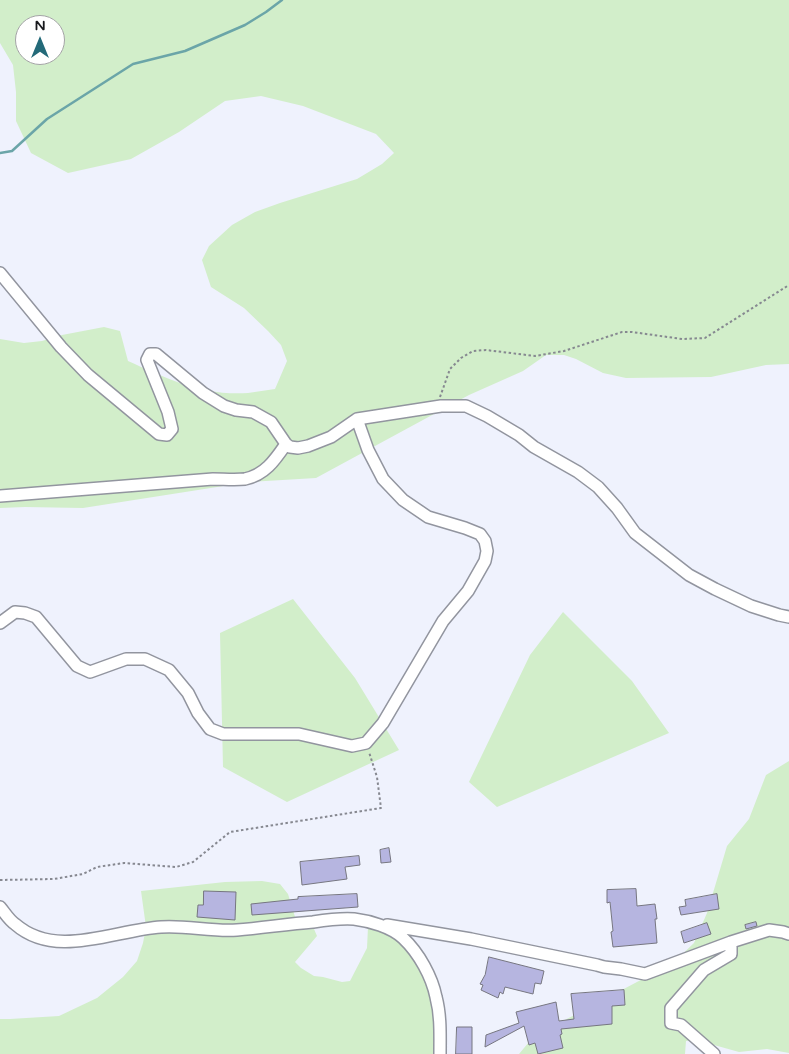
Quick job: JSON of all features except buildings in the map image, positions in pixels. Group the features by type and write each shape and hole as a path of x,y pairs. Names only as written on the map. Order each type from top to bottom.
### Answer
{"street":[{"path":"0,273 61,347 88,375 160,434 167,435 172,429 168,412 147,360 150,354 156,354 203,393 224,406 236,410 254,412 271,422 290,447 308,446 332,437 356,419 436,407 466,406 519,435 534,447 578,472 598,487 635,533 689,575 715,590 751,606 789,617"},
{"path":"0,623 15,612 26,612 36,617 77,666 90,672 126,659 145,659 169,670 188,693 198,713 210,728 223,734 299,734 352,746 366,743 383,723 443,621 468,591 485,561 487,551 485,541 480,534 428,517 403,500 383,479 368,450 356,419"},
{"path":"0,496 245,478 260,474 286,444"},
{"path":"0,907 14,924 28,933 43,939 61,942 161,927 235,930 324,920 353,919 472,939 645,974 769,930 789,934"},
{"path":"373,923 386,928 402,938 417,955 430,979 436,996 440,1019 440,1054"},
{"path":"714,1054 681,1025 671,1023 671,1008 704,970 731,954 731,942"}],"path":[{"path":"436,407 450,369 461,358 473,351 486,350 535,356 564,351 622,332 682,339 706,338 789,285"},
{"path":"0,880 54,879 83,874 97,867 124,863 176,867 192,862 230,832 381,808 378,776 366,743"}],"green space":[{"path":"0,0 789,0 789,364 766,365 711,377 626,378 603,373 564,355 546,355 523,371 469,395 316,478 249,482 83,508 0,508 0,339 24,343 42,341 104,327 120,331 128,361 171,380 215,392 248,393 275,389 287,361 281,345 244,308 211,287 202,260 209,246 232,225 255,212 357,179 382,164 394,153 376,134 303,106 261,96 225,101 179,132 131,159 68,173 31,153 16,121 16,92 13,65 0,43"},
{"path":"293,599 355,678 399,750 287,802 223,767 220,633"},
{"path":"563,612 632,681 669,733 497,807 469,782 530,655"},
{"path":"789,761 789,1053 767,1049 739,1052 700,1039 686,1041 685,1054 519,1054 529,1042 563,1021 673,963 694,943 707,913 727,846 749,819 766,775"},
{"path":"262,881 280,884 288,894 299,930 314,929 317,936 295,962 314,976 342,982 350,981 367,948 368,927 382,931 402,945 417,965 428,988 434,1011 435,1054 0,1054 0,1019 59,1016 97,998 123,977 137,961 146,927 141,891 225,882"}],"waterway":[{"path":"0,153 12,151 47,119 133,64 185,51 245,25 282,0"}]}
